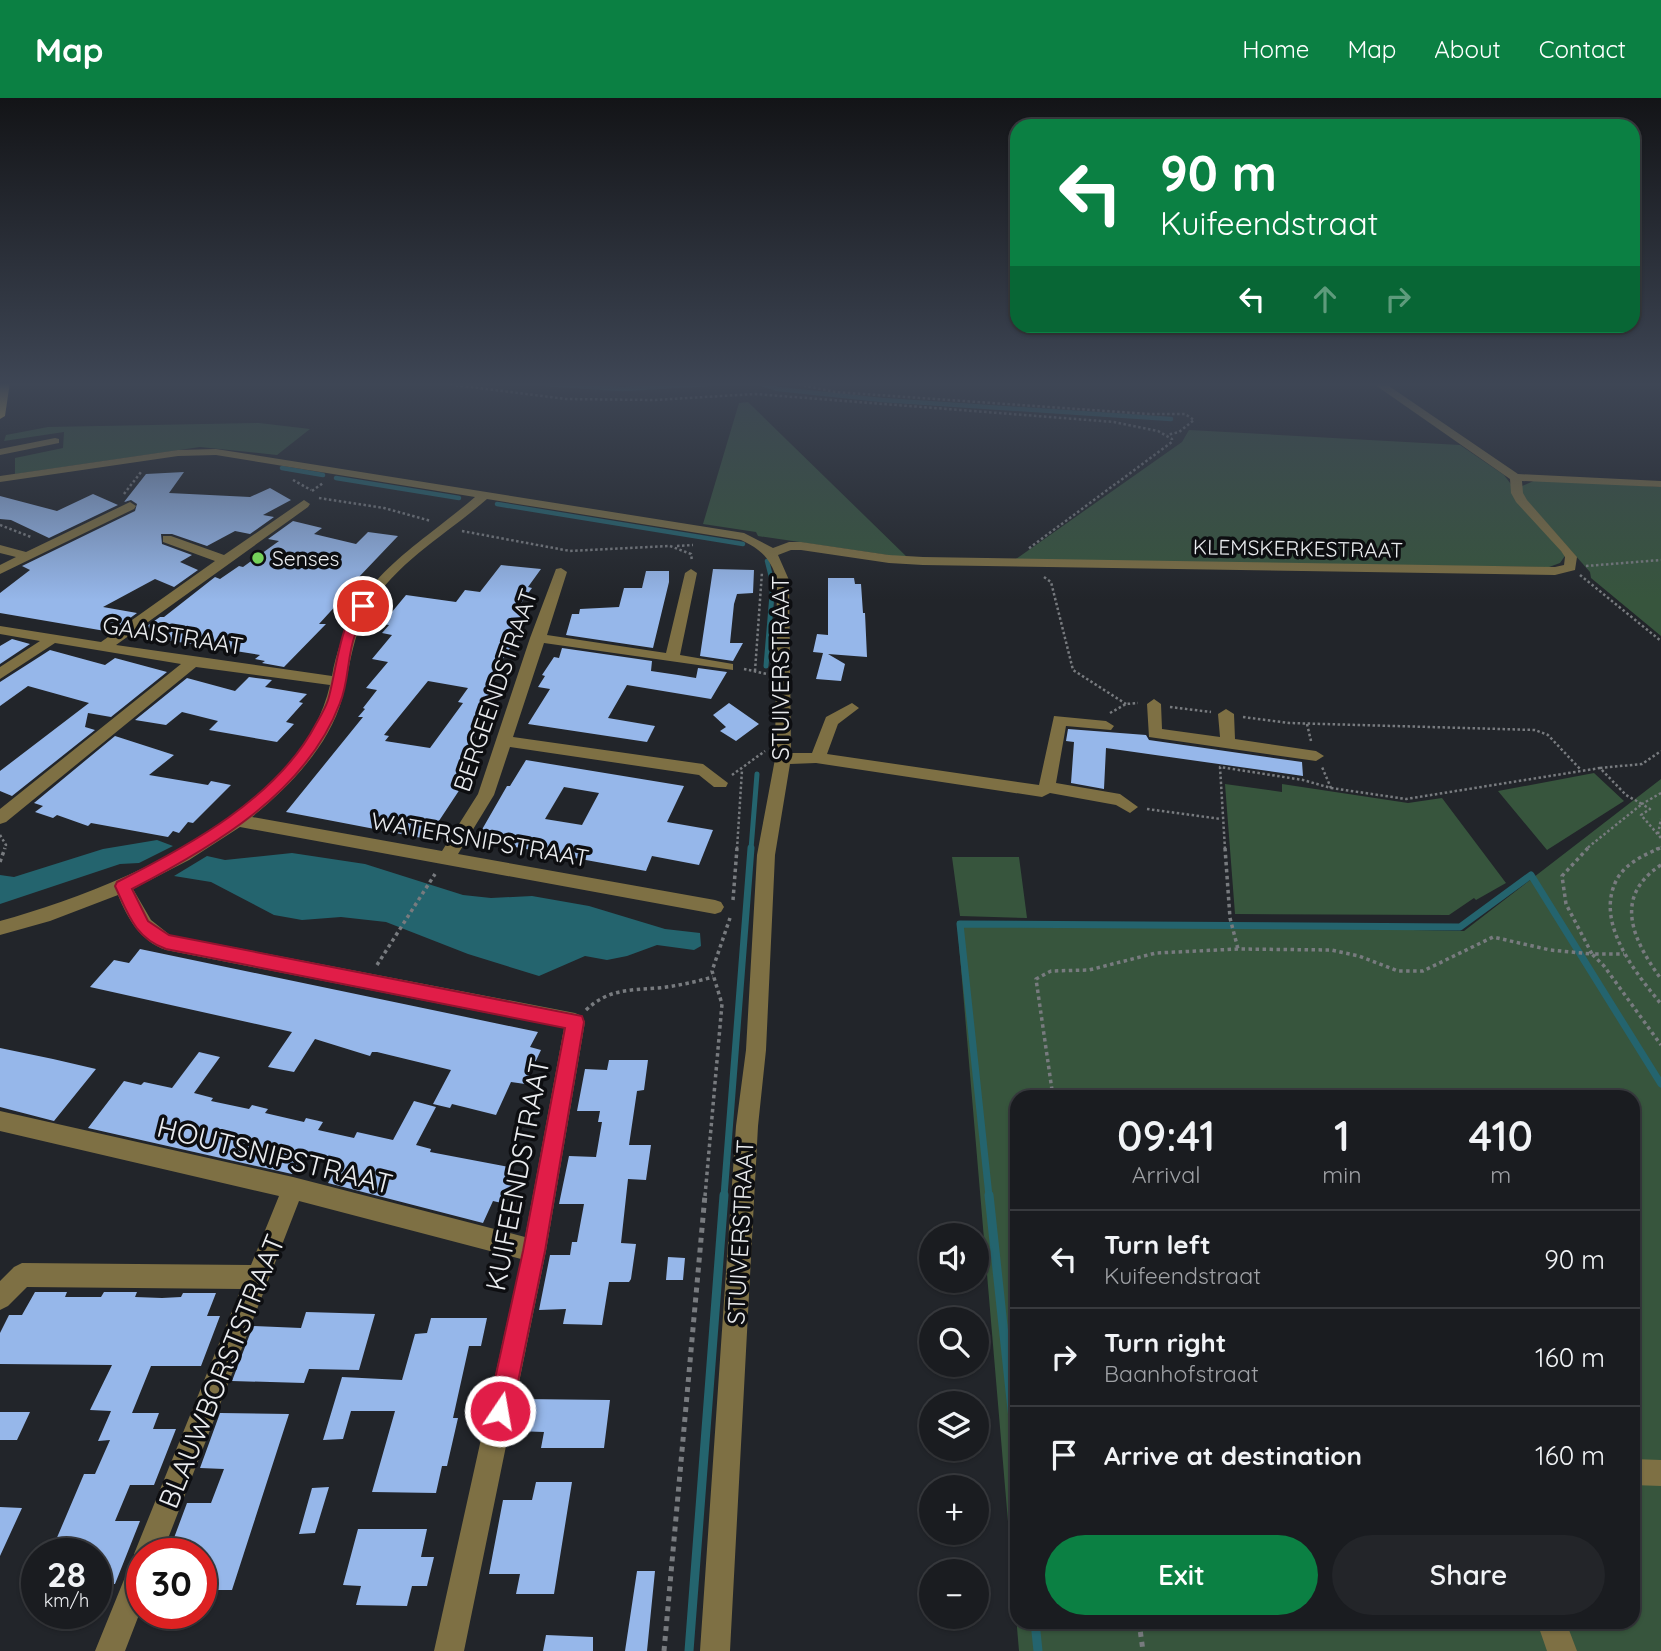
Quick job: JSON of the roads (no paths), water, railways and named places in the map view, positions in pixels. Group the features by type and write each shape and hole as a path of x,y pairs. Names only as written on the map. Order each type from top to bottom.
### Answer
{"street":[{"name":"STUIVERSTRAAT","path":"0,480 168,454"},
{"name":"STUIVERSTRAAT","path":"232,454 744,537 772,552 781,567 783,759 766,855 756,1050 747,1126 715,1651"},
{"path":"1482,454 1516,478 1545,477 1661,484"},
{"name":"KLEMSKERKESTRAAT","path":"772,552 802,546 889,559 1007,563 1555,571 1570,567 1571,557 1566,549 1522,502 1517,493 1516,478"},
{"path":"0,928 66,910 173,861 237,820 278,784 312,745 334,702 348,636 375,589 402,560 449,527 486,494"},
{"path":"104,647 224,559 311,500"},
{"path":"0,570 130,506 118,501"},
{"path":"167,539 211,557 224,559"},
{"path":"0,549 25,556"},
{"name":"BERGEENDSTRAAT","path":"446,858 486,795 561,572"},
{"path":"672,659 691,573"},
{"name":"GAAISTRAAT","path":"0,630 193,662 339,682"},
{"path":"537,638 728,667"},
{"path":"0,674 52,639"},
{"path":"0,818 193,662"},
{"path":"1154,704 1154,733 1316,756"},
{"path":"816,758 822,750 831,721 852,708"},
{"path":"1226,714 1228,743"},
{"path":"783,759 816,758 1042,792 1047,787 1059,720 1105,726"},
{"path":"505,741 703,770 720,783"},
{"path":"1047,787 1120,800 1130,807"},
{"name":"WATERSNIPSTRAAT","path":"237,820 715,907"},
{"name":"KUIFEENDSTRAAT","path":"123,886 142,926 153,936 166,942 575,1022 534,1251 449,1651"},
{"name":"HOUTSNIPSTRAAT","path":"0,1121 293,1188 534,1251"},
{"name":"BLAUWBORSTSTRAAT","path":"154,1538 293,1188"},
{"path":"0,1298 22,1275 258,1277"},
{"path":"1640,1472 1661,1473"},
{"path":"110,1651 126,1610"},
{"path":"1554,1629 1562,1651"}],"water":[{"path":"157,840 173,846 139,863 120,864 0,904 0,875 14,877 103,849"},
{"path":"292,853 365,864 463,895 491,898 532,896 589,906 665,929 700,933 701,946 694,950 657,945 607,960 585,956 539,976 468,954 386,922 341,917 302,920 274,915 211,882 174,876 207,856 225,860"}],"waterway":[{"path":"282,468 323,475"},
{"path":"336,478 459,498"},
{"path":"497,504 743,544"},
{"path":"767,561 773,584"},
{"path":"766,666 773,584"},
{"path":"751,849 757,774"},
{"path":"724,1196 751,848"},
{"path":"989,1196 960,924 1460,927 1531,875 1661,1084"},
{"path":"689,1651 724,1195"},
{"path":"989,1195 1010,1391"},
{"path":"1036,1629 1038,1651"}],"place":[{"name":"Senses","path":"258,558"}]}
